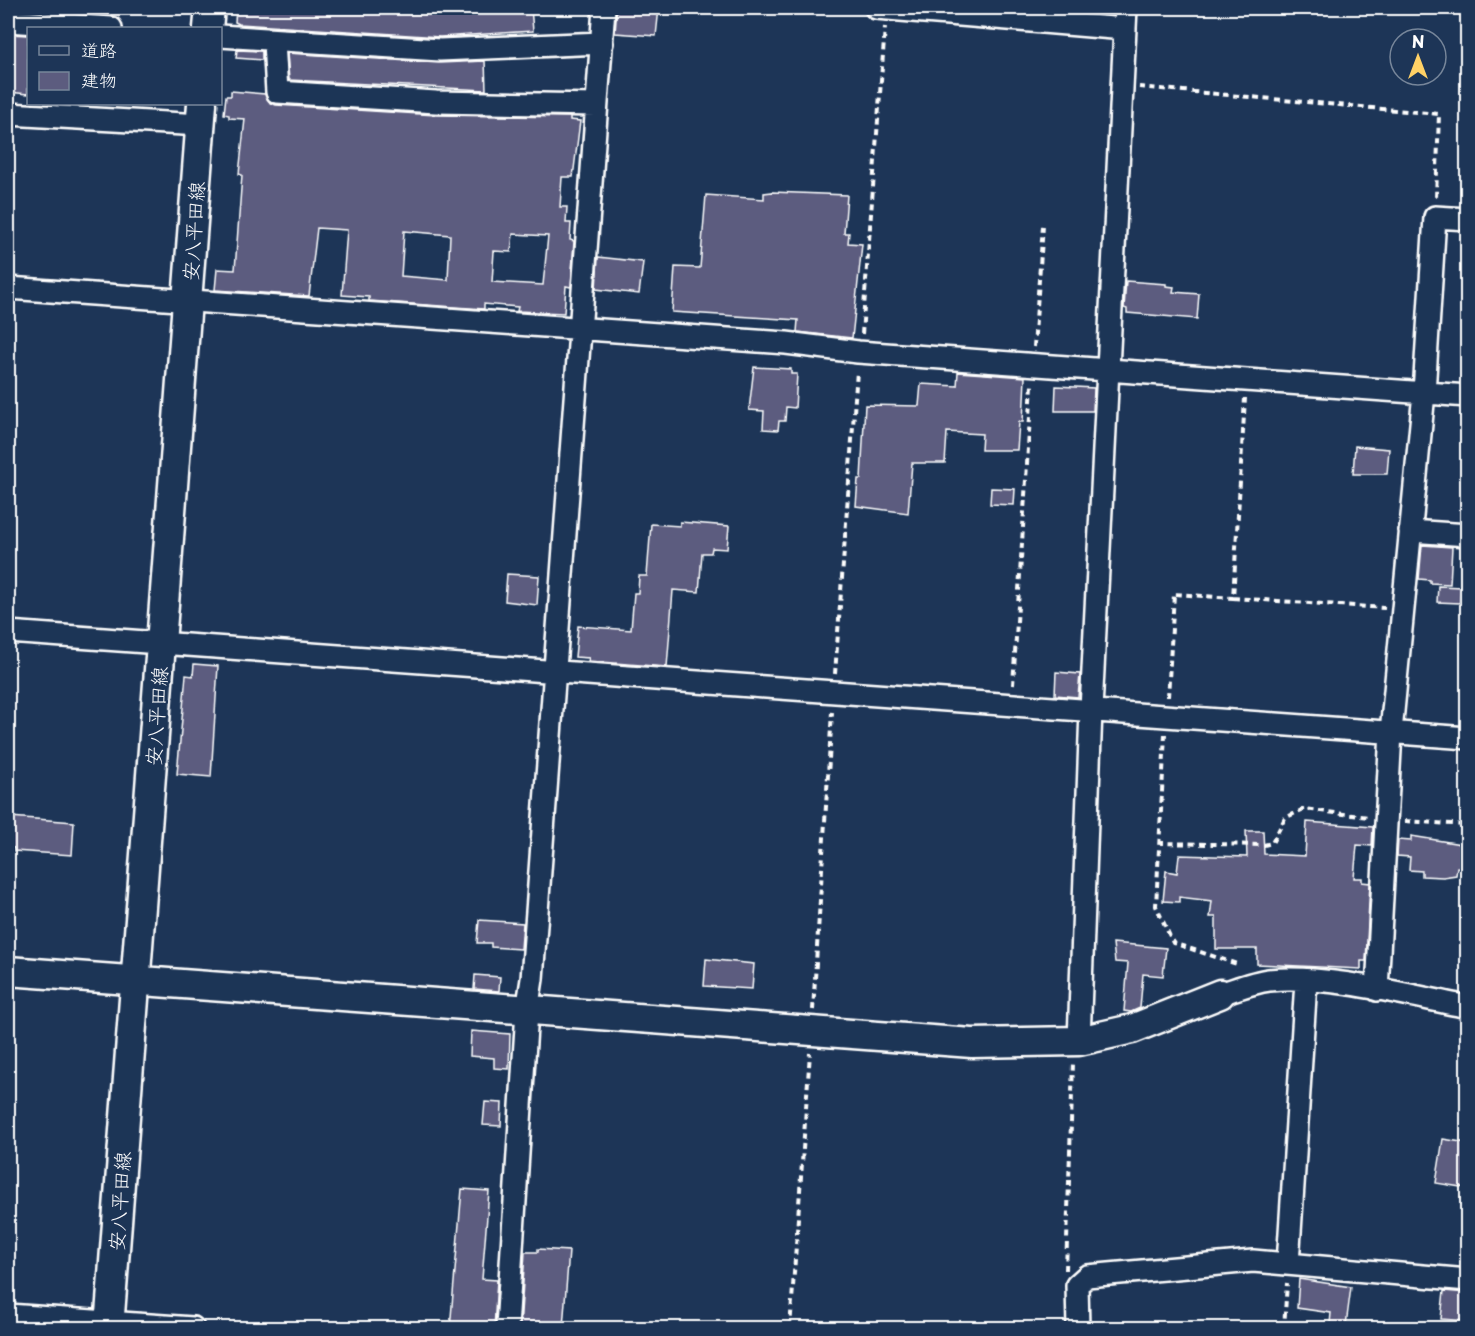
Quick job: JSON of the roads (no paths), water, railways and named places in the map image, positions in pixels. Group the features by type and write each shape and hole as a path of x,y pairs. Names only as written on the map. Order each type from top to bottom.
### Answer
{"main road":[{"path":"208,27 210,8"},
{"name":"安八平田線","path":"109,1325 202,114"},
{"path":"8,971 972,1043 1076,1041 1132,1029 1220,994"}],"street":[{"path":"507,1329 527,1011 532,979 604,8"},
{"path":"876,8 1125,29"},
{"path":"1076,1041 1126,8"},
{"path":"8,21 96,27"},
{"path":"222,36 274,42 440,50 602,43"},
{"path":"274,42 276,92 436,102 596,105"},
{"path":"8,114 202,114"},
{"path":"1377,990 1391,732 1424,393 1435,217 1467,219"},
{"path":"8,288 786,343 858,352 1467,396"},
{"path":"1410,531 1467,535"},
{"path":"8,632 1467,738"},
{"path":"1220,994 1268,980 1306,981 1377,990 1467,1007"},
{"path":"1288,1264 1306,981"},
{"path":"1078,1329 1077,1285 1087,1276 1253,1261 1467,1280"},
{"path":"8,1315 109,1325 193,1329"}]}
